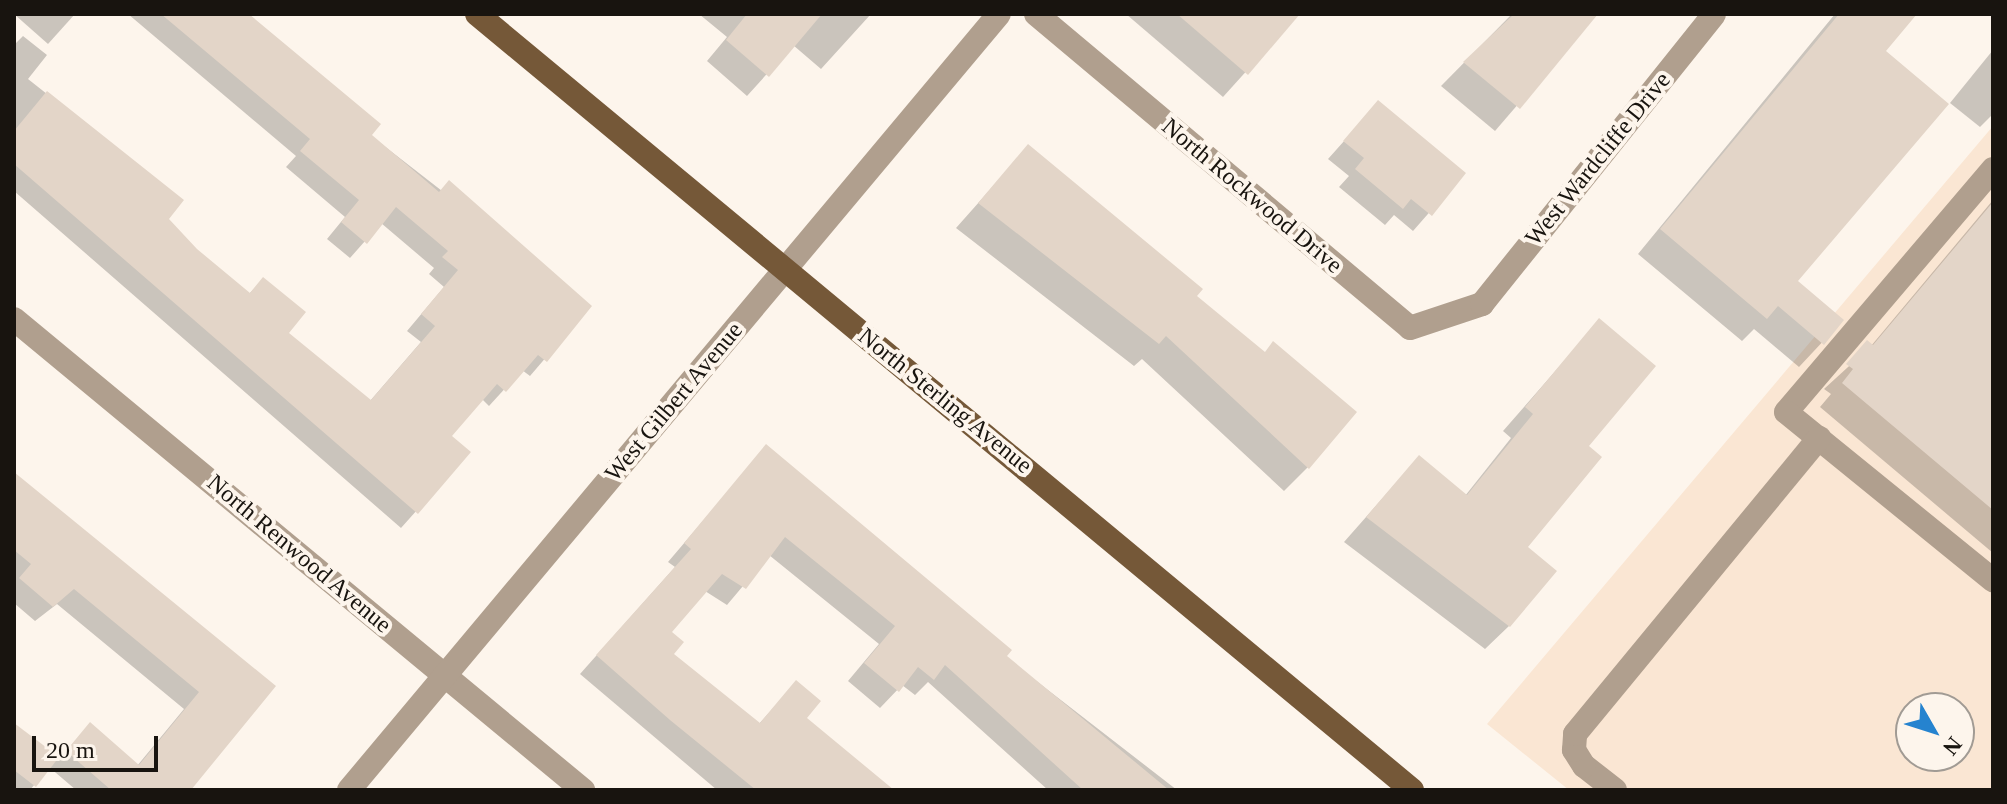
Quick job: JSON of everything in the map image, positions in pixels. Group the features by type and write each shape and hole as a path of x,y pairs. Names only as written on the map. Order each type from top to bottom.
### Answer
{"main road":[{"name":"North Sterling Avenue","path":"477,14 1412,790"}],"street":[{"name":"West Gilbert Avenue","path":"349,790 999,14"},
{"name":"North Rockwood Drive","path":"1036,14 1410,328 1482,304"},
{"name":"West Wardcliffe Drive","path":"1482,304 1714,14"},
{"path":"1993,169 1786,412 1993,580"},
{"name":"North Renwood Avenue","path":"14,319 583,790"},
{"path":"1615,790 1584,766 1574,750 1575,734 1819,438"}],"shaded area":[{"path":"1993,126 1993,790 1569,790 1487,724"}],"building":[{"path":"161,14 249,14 381,124 372,135 439,192 449,180 592,306 547,362 538,355 506,392 497,384 452,436 471,452 418,514 14,164 14,131 47,91 184,200 169,219 197,249 250,293 263,277 306,312 289,333 371,400 435,326 421,314 458,270 442,257 448,251 396,207 367,244 341,222 359,200 300,151 310,139"},
{"path":"747,14 822,14 769,77 726,40"},
{"path":"1177,14 1300,14 1248,75"},
{"path":"1514,14 1598,14 1520,109 1463,62"},
{"path":"1839,14 1917,14 1886,51 1949,104 1798,281 1844,320 1824,345 1778,306 1767,319 1660,229"},
{"path":"1378,100 1466,173 1432,216 1411,199 1403,209 1355,169 1364,158 1343,141"},
{"path":"1028,144 1203,289 1197,296 1265,352 1273,341 1357,412 1309,469 1166,336 1159,344 978,203"},
{"path":"1993,202 1993,510 1842,383 1853,369 1846,364 1867,340 1873,345"},
{"path":"1599,318 1656,366 1589,446 1602,457 1528,547 1557,571 1510,627 1366,517 1419,455 1467,495 1533,414 1525,407"},
{"path":"766,444 1012,650 1007,656 1169,790 1083,790 945,665 934,680 918,667 899,692 864,663 895,626 785,537 746,589 722,574 672,632 684,642 674,654 760,723 796,680 821,701 807,718 894,790 756,790 670,720 596,655 691,549 684,543"},
{"path":"14,472 276,686 191,790 111,790 66,751 90,722 139,765 199,692 74,589 53,607 19,578 31,564 14,550"},
{"path":"14,723 59,757 36,787 14,770"}]}
